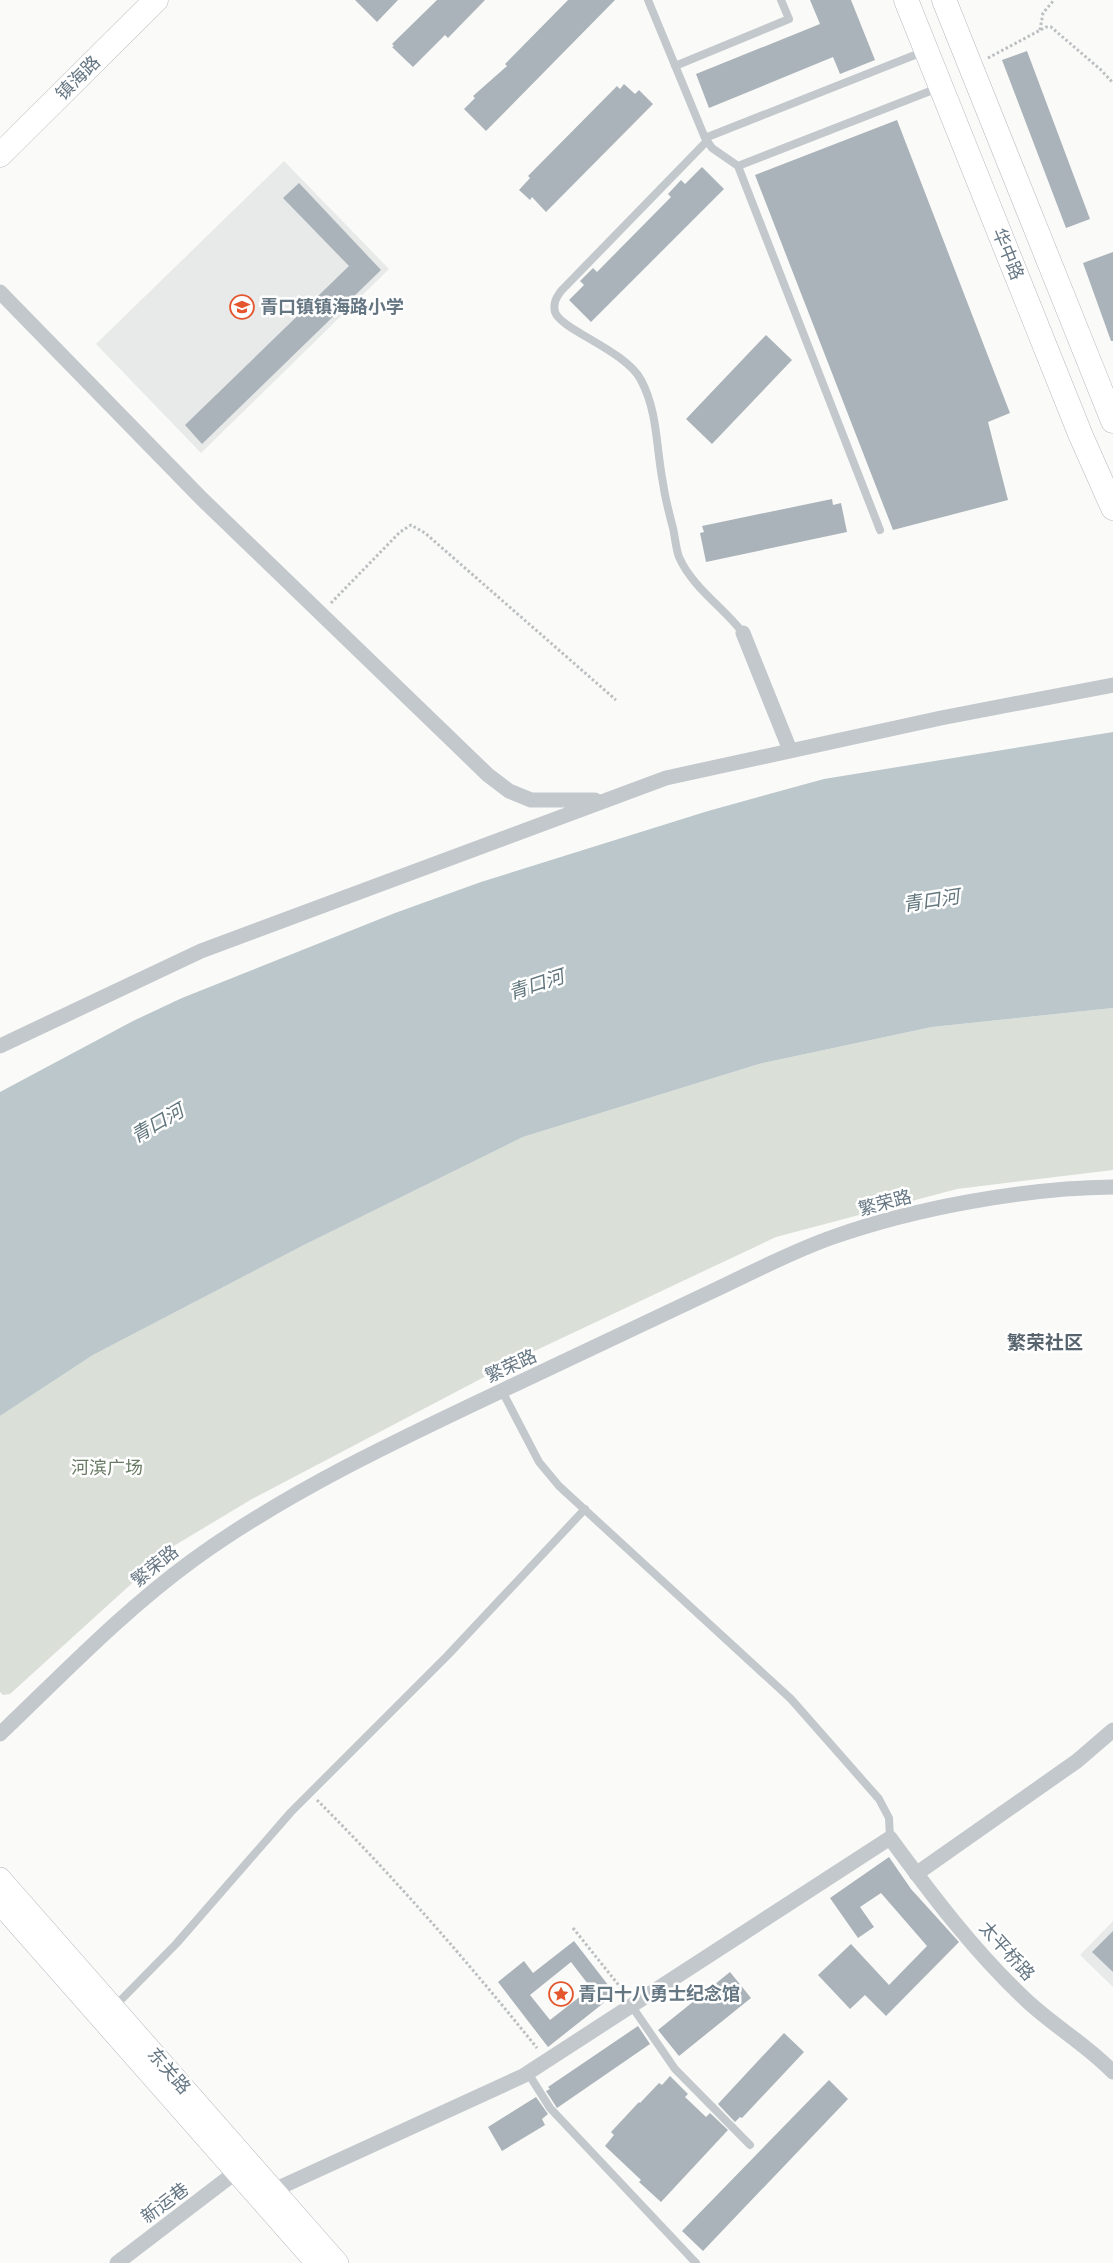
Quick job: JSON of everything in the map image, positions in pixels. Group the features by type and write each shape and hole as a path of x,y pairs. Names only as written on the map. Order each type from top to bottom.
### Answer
{"main road":[{"name":"镇海路","path":"0,134 133,0"},
{"name":"镇海路","path":"0,155 156,0"},
{"name":"华中路","path":"906,0 1078,427 1113,508"},
{"name":"华中路","path":"944,0 1113,421"},
{"name":"东关路","path":"0,1878 338,2263"},
{"name":"东关路","path":"0,1904 316,2263"}],"street":[{"path":"0,292 202,500 488,775 509,791 531,800 606,800"},
{"path":"743,633 790,750"},
{"path":"0,1046 201,951 685,772 1113,685"},
{"name":"繁荣路","path":"0,1734 124,1616 191,1561 238,1528 315,1485 502,1391 758,1270 831,1238 893,1218 986,1200 1083,1188 1113,1187"},
{"path":"916,1874 1076,1761 1113,1730"},
{"path":"274,2190 528,2072 890,1838"},
{"name":"太平桥路","path":"890,1838 916,1874 982,1954 1025,2000 1113,2072"},
{"name":"新运巷","path":"117,2263 236,2172"}],"lane":[{"path":"648,0 706,139 712,148 738,166 880,530"},
{"path":"675,66 789,19 782,0"},
{"path":"743,633 731,617 700,588 680,558 663,483 654,414 640,378 630,365 605,346 563,322 556,313 554,301 561,291 706,139 927,51"},
{"path":"738,166 941,87"},
{"path":"502,1391 539,1462 559,1486 790,1699 880,1799 889,1818 890,1838"},
{"path":"114,2008 176,1944 291,1812 448,1655 585,1509"},
{"path":"632,2004 675,2069 750,2146"},
{"path":"528,2072 550,2108 696,2263"}],"path":[{"path":"1040,30 1043,13 1054,0"},
{"path":"971,67 1040,30 1052,27 1113,83"},
{"path":"321,614 400,532 411,525 425,533 616,700"},
{"path":"310,1793 358,1841 512,2017 546,2061"},
{"path":"573,1928 632,2004"}],"shaded area":[{"name":"青口镇镇海路小学","path":"284,161 389,269 201,453 96,344"},
{"path":"1113,1921 1113,1987 1080,1955"}],"green space":[{"name":"河滨广场","path":"1113,1008 1113,1170 957,1189 776,1237 526,1355 252,1499 172,1547 10,1694 3,1695 0,1692 0,1416 93,1355 304,1245 523,1137 759,1064 932,1027"}],"water":[{"name":"青口河","path":"1113,732 1113,1008 932,1027 759,1064 523,1137 304,1245 93,1355 0,1416 0,1092 133,1021 182,998 395,913 481,882 708,811 824,779"}],"building":[{"path":"355,0 398,0 377,22"},
{"path":"437,0 485,0 448,38 445,35 413,67 392,47 394,46 392,44"},
{"path":"568,0 615,0 486,131 464,109 475,98 473,96 507,66 505,64"},
{"path":"810,0 851,0 875,60 840,74 833,57 709,108 696,74 820,24"},
{"path":"1027,51 1090,219 1066,228 1002,60"},
{"path":"624,84 635,94 639,90 653,104 546,212 532,197 530,200 519,190 530,178 528,176 617,86 620,89"},
{"path":"897,120 1010,413 988,422 1008,500 893,530 755,175"},
{"path":"702,167 724,189 591,322 569,300 584,285 580,281 593,268 597,272 671,197 668,194 681,180 685,184"},
{"path":"299,183 381,270 202,444 185,425 349,266 283,198"},
{"path":"1113,252 1113,341 1111,341 1083,263"},
{"path":"766,335 792,360 712,444 686,419"},
{"path":"832,499 833,505 841,503 847,532 706,562 700,533 704,532 702,526"},
{"path":"889,1857 911,1889 959,1942 886,2016 865,1995 850,2009 818,1975 851,1944 889,1985 927,1946 881,1893 860,1907 874,1927 858,1938 830,1898"},
{"path":"1113,1931 1113,1972 1092,1952"},
{"path":"574,1941 615,1994 548,2047 498,1982 524,1961 533,1973","holes":["571,1962 591,1988 550,2020 530,1995"]},
{"path":"730,1972 751,1998 679,2056 658,2030"},
{"path":"638,2026 650,2044 557,2108 546,2091 550,2089 548,2087"},
{"path":"784,2033 804,2052 742,2118 740,2117 735,2122 718,2104"},
{"path":"670,2076 688,2094 685,2097 706,2117 710,2113 728,2130 661,2202 605,2146 614,2135 611,2132 659,2083 662,2085"},
{"path":"829,2080 848,2099 703,2251 682,2231"},
{"path":"536,2097 548,2114 542,2119 545,2125 502,2151 488,2127"}],"place":[{"name":"青口镇镇海路小学","path":"242,307"},
{"name":"青口十八勇士纪念馆","path":"561,1994"}],"district":[{"name":"繁荣社区","path":"1045,1342"}]}
